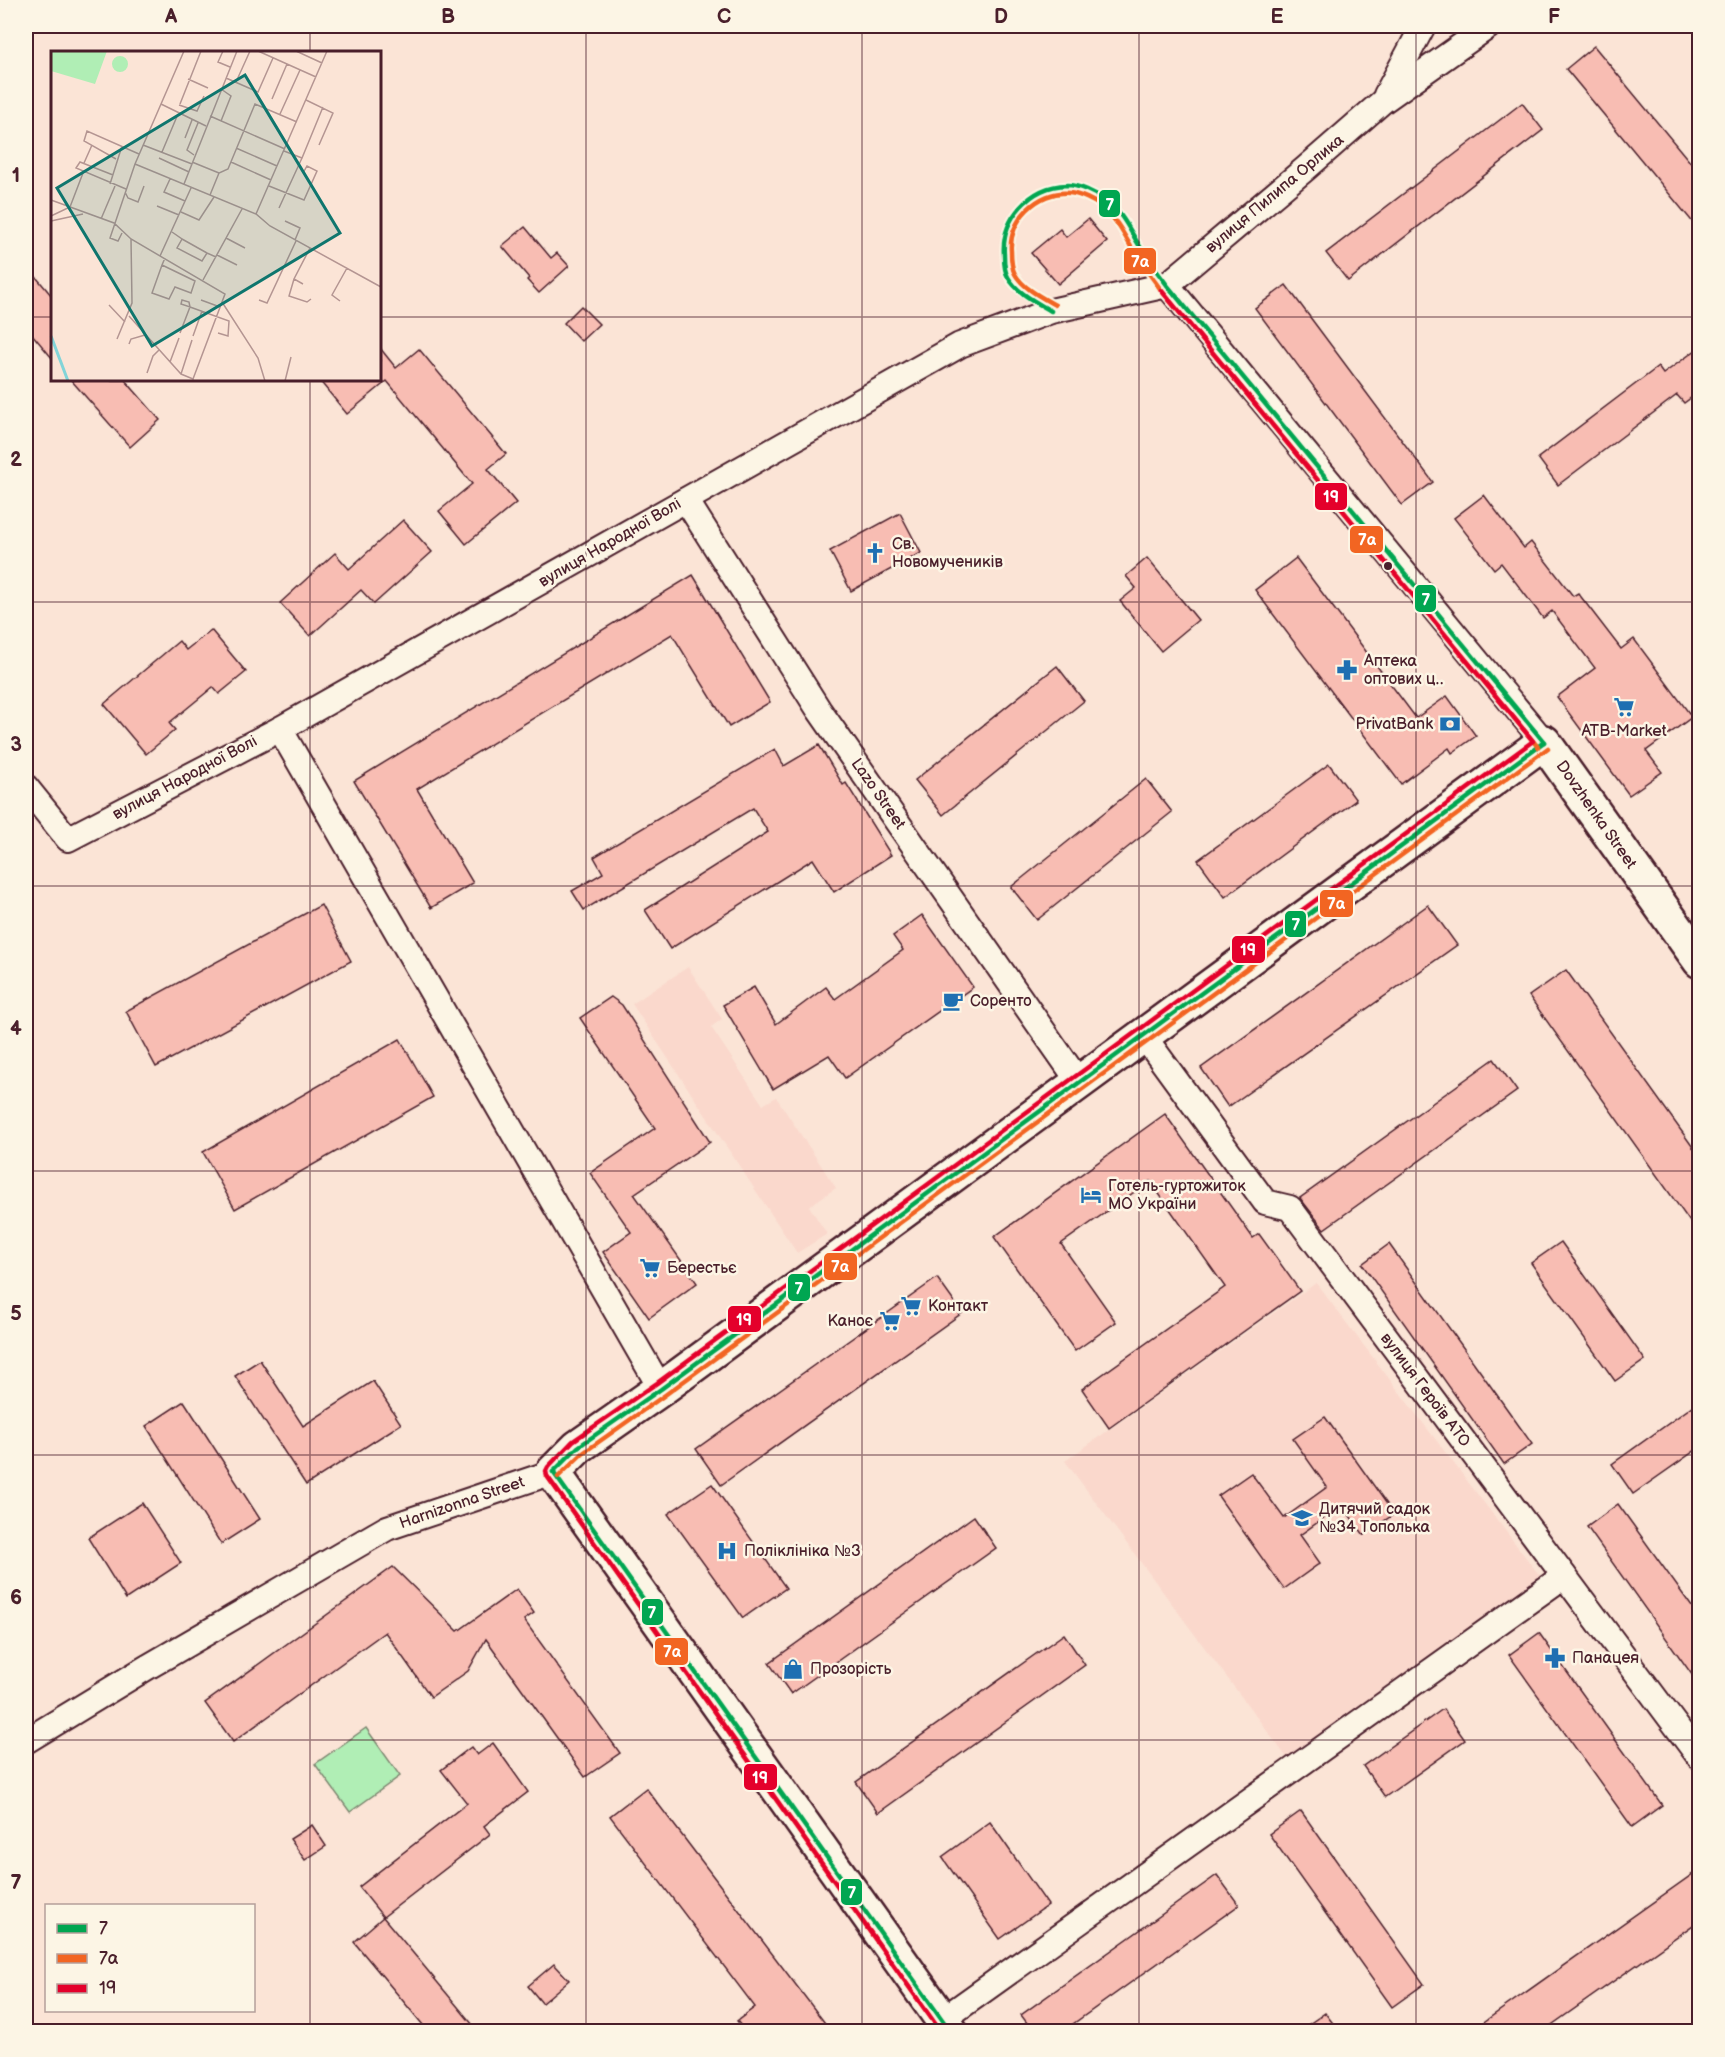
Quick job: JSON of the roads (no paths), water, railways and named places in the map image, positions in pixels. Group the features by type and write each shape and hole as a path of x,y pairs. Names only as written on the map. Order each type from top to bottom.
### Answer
{"street":[{"path":"1383,101 1423,26"},
{"name":"вулиця Пилипа Орлика","path":"1167,285 1383,101 1489,26"},
{"name":"вулиця Народної Волі","path":"26,787 68,839 280,729 960,345 1051,311 1167,285"},
{"name":"Dovzhenka Street","path":"1167,285 1544,742 1700,961"},
{"name":"Lazo Street","path":"686,500 819,710 1079,1082"},
{"path":"280,729 661,1389"},
{"name":"Harnizonna Street","path":"26,1741 156,1662 387,1528 553,1472 578,1447 661,1389 1544,742"},
{"name":"вулиця Героїв АТО","path":"1143,1035 1265,1202 1290,1208 1700,1758"},
{"path":"553,1472 946,2026 1564,1576"}],"place":[{"name":"Св. Новомучеників","path":"875,553"},
{"name":"Аптека оптових ц‥","path":"1347,670"},
{"name":"ATB-Market","path":"1624,707"},
{"name":"PrivatBank","path":"1450,724"},
{"name":"Соренто","path":"953,1001"},
{"name":"Готель-гуртожиток МО України","path":"1091,1195"},
{"name":"Берестьє","path":"650,1268"},
{"name":"Контакт","path":"911,1306"},
{"name":"Каноє","path":"890,1321"},
{"name":"Дитячий садок №34 Тополька","path":"1302,1518"},
{"name":"Поліклініка №3","path":"727,1551"},
{"name":"Панацея","path":"1555,1658"},
{"name":"Прозорість","path":"793,1669"}]}
